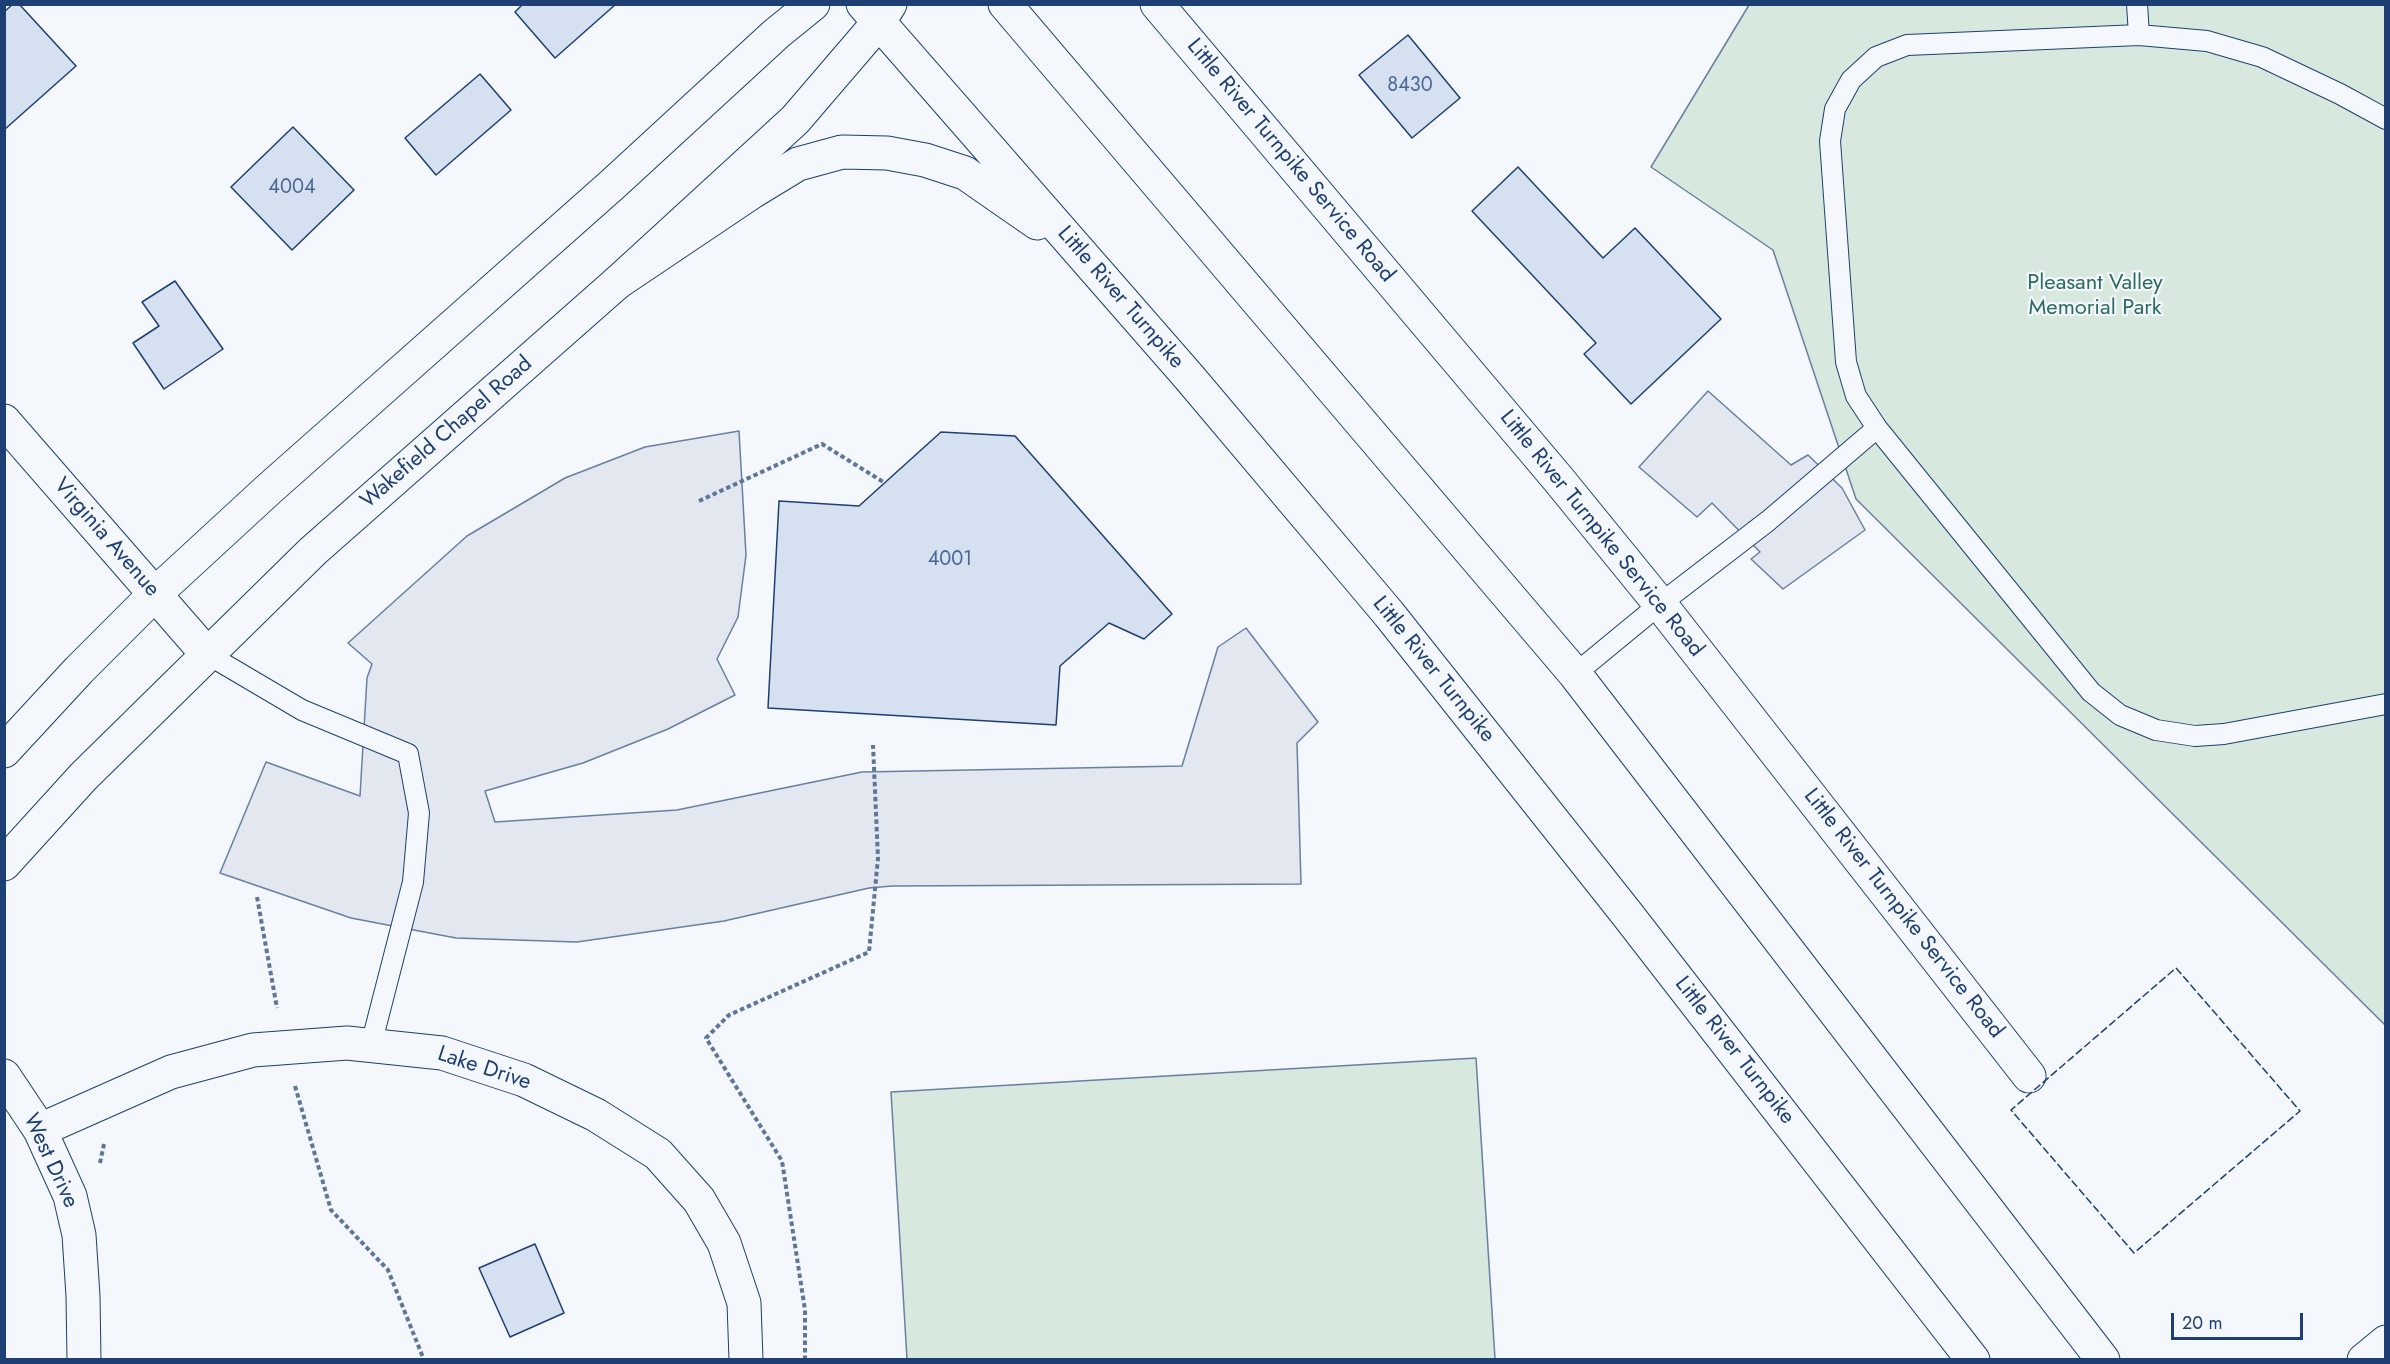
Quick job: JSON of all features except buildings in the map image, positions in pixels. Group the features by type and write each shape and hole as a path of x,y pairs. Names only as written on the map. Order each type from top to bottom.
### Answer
{"main road":[{"path":"4,751 79,670 155,594 269,489 613,184 776,34 813,4"},
{"path":"1005,4 1575,674 2103,1359"},
{"name":"Little River Turnpike Service Road","path":"1157,4 1544,462 1660,604 2029,1076"},
{"name":"Little River Turnpike","path":"877,10 1396,624 1627,914 1973,1359"},
{"name":"Wakefield Chapel Road","path":"4,864 83,777 313,551 618,282 795,120 877,10"},
{"path":"618,282 752,192 798,164 842,152 887,153 925,160 965,173 1010,203 1093,267"},
{"name":"Virginia Avenue","path":"4,421 207,654"},
{"name":"Lake Drive","path":"40,1130 171,1072 253,1050 347,1043 442,1053 524,1080 596,1115 658,1154 699,1200 724,1243 744,1304 746,1359"},
{"name":"West Drive","path":"4,1076 40,1130 70,1196 79,1235 84,1359"},
{"path":"2364,1359 2385,1342"}],"lane":[{"path":"2137,4 2139,34"},
{"path":"2385,119 2340,94 2262,57 2207,41 2139,34 1907,45 1876,57 1851,80 1835,109 1830,141 1846,362 1856,396 1877,428 2091,692 2120,715 2156,730 2195,736 2224,734 2385,704"},
{"path":"1575,674 1660,604 1768,521 1877,428"},
{"path":"207,654 302,710 408,753 419,813 413,882 371,1045"}],"path":[{"path":"699,501 822,444 885,483"},
{"path":"805,1359 805,1310 782,1161 706,1038 729,1015 869,952 878,858 873,745"},
{"path":"257,897 284,1047"},
{"path":"285,1085 304,1083"},
{"path":"295,1084 331,1210 388,1270 424,1359"},
{"path":"103,1173 100,1162 104,1143 108,1137"}],"green space":[{"name":"Pleasant Valley Memorial Park","path":"1749,5 2385,5 2385,1025 1856,499 1773,250 1651,167"},
{"path":"1476,1058 1495,1359 907,1359 891,1092"}],"shaded area":[{"path":"1708,391 1791,465 1808,455 1842,488 1865,530 1783,589 1751,559 1760,552 1712,503 1697,517 1639,467"},
{"path":"739,431 746,555 738,617 717,659 735,695 668,729 583,763 485,791 495,822 677,810 862,772 1182,766 1218,647 1246,628 1318,722 1297,743 1301,884 892,886 869,888 724,921 577,942 456,938 351,918 220,873 266,762 360,796 367,678 372,664 348,643 467,536 565,478 645,447"}],"fence":[{"path":"2176,968 2300,1111 2134,1253 2011,1110 2176,968"}]}
